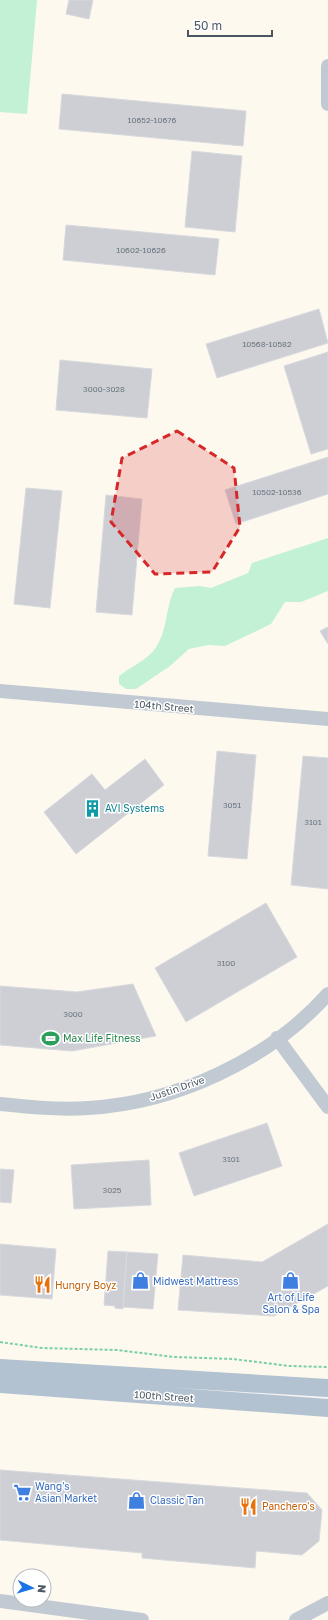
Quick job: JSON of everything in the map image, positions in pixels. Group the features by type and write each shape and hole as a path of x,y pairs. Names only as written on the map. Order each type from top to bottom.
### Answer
{"main road":[{"name":"100th Street","path":"0,1368 328,1388"},
{"name":"100th Street","path":"0,1384 328,1408"}],"street":[{"path":"328,66 328,104"},
{"name":"104th Street","path":"0,691 328,719"},
{"name":"Justin Drive","path":"0,1104 51,1108 88,1108 125,1104 161,1095 196,1083 232,1067 277,1038 297,1023 328,994"},
{"path":"277,1038 328,1107"},
{"path":"0,1602 142,1620"},
{"path":"296,1620 328,1603"}],"path":[{"path":"0,1342 42,1348 117,1350 174,1357 233,1359 289,1366 328,1367"}],"highlighted area":[{"path":"177,431 234,468 240,527 212,572 155,574 111,522 122,458"}],"shaded area":[{"path":"37,0 328,0 328,1388 0,1368 0,112 27,114"},
{"path":"0,1384 328,1408 328,1620 0,1620"}],"green space":[{"path":"0,0 37,0 27,114 0,112"},
{"path":"328,538 328,591 301,602 285,602 271,624 225,646 208,645 189,649 170,666 136,689 126,689 119,684 119,676 147,657 159,643 169,603 175,588 200,586 211,588 248,573 252,563"}],"building":[{"path":"69,0 93,0 89,19 66,14"},
{"path":"62,94 246,111 243,146 59,129"},
{"path":"192,151 242,156 235,232 185,227"},
{"path":"66,225 219,239 215,275 63,260"},
{"path":"319,309 328,343 217,378 206,344"},
{"path":"328,352 328,449 311,454 284,366"},
{"path":"60,360 152,369 147,418 56,410"},
{"path":"328,457 328,494 236,524 225,490"},
{"path":"26,488 62,491 50,608 14,604"},
{"path":"106,495 142,499 132,615 96,612"},
{"path":"328,627 328,644 320,631"},
{"path":"217,751 256,755 247,859 208,856"},
{"path":"303,756 328,758 328,889 291,885"},
{"name":"AVI Systems","path":"145,759 164,785 76,854 44,812 92,774 105,790"},
{"path":"266,903 297,957 186,1022 155,968"},
{"path":"133,984 156,1036 72,1051 0,1045 0,986 77,992"},
{"path":"267,1123 282,1166 194,1196 179,1153"},
{"path":"149,1160 151,1205 74,1209 71,1165"},
{"path":"0,1169 14,1170 11,1203 0,1202"},
{"path":"328,1224 328,1286 274,1316 178,1310 183,1255 262,1262"},
{"path":"0,1244 56,1249 52,1299 0,1295"},
{"path":"108,1251 127,1252 123,1309 115,1308 115,1306 104,1305"},
{"name":"Midwest Mattress","path":"127,1252 158,1254 153,1309 123,1307"},
{"path":"0,1470 307,1493 322,1510 319,1541 302,1555 256,1551 255,1568 142,1558 142,1553 0,1540"}],"place":[{"name":"AVI Systems","path":"92,808"},
{"name":"Max Life Fitness","path":"50,1038"},
{"name":"Art of Life Salon & Spa","path":"291,1280"},
{"name":"Midwest Mattress","path":"140,1281"},
{"name":"Hungry Boyz","path":"42,1285"},
{"name":"Wang's Asian Market","path":"22,1492"},
{"name":"Classic Tan","path":"137,1500"},
{"name":"Panchero's","path":"249,1506"}]}
